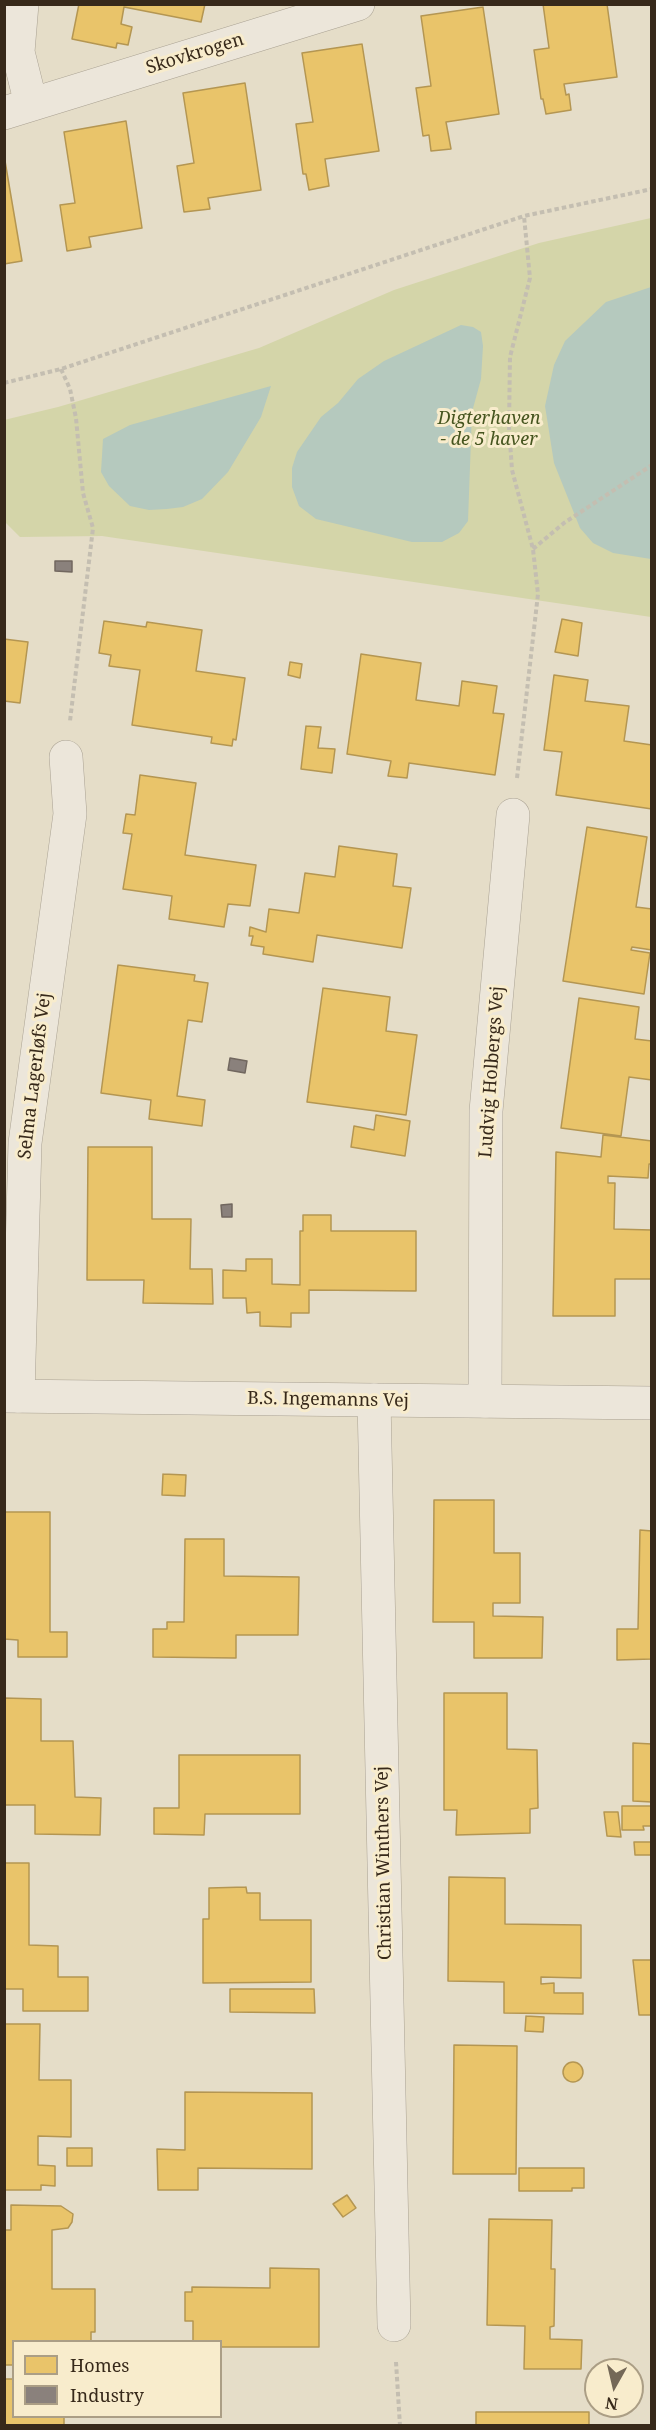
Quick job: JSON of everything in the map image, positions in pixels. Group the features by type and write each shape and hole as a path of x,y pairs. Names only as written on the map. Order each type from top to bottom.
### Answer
{"street":[{"name":"Skovkrogen","path":"22,4 18,52 18,109 358,4"},
{"name":"Selma Lagerløfs Vej","path":"11,1396 25,1143 70,814 66,757"},
{"name":"Ludvig Holbergs Vej","path":"485,1401 486,1111 513,815"},
{"name":"B.S. Ingemanns Vej","path":"11,1396 651,1403"},
{"name":"Christian Winthers Vej","path":"374,1400 393,2325"}],"path":[{"path":"4,383 61,369 524,216 651,189"},
{"path":"513,815 538,594 533,549 512,470 509,427 510,357 530,278 524,216"},
{"path":"61,369 70,389 76,418 83,493 93,528 66,757"},
{"path":"533,549 564,523 651,465"},
{"path":"393,2325 400,2426"}],"green space":[{"name":"Digterhaven - de 5 haver","path":"651,218 651,617 102,536 20,537 5,522 4,420 58,407 259,348 394,290 539,243"}],"shaded area":[{"path":"652,287 651,559 613,553 593,543 580,528 554,463 545,406 554,365 565,341 606,302"},
{"path":"461,325 473,327 481,332 483,346 481,379 472,412 468,521 459,533 442,542 412,542 316,519 299,506 292,487 292,468 297,452 321,417 338,403 358,379 384,361"},
{"path":"271,386 261,417 228,472 202,499 183,507 167,509 149,510 130,506 109,486 101,472 103,439 130,425"}],"building: Homes":[{"path":"79,4 205,4 201,22 124,7 121,24 132,27 128,45 117,43 116,48 72,39"},
{"path":"543,4 607,4 617,77 564,84 566,95 569,94 571,110 546,114 543,99 541,99 534,50 549,48"},
{"path":"483,7 499,114 446,122 451,149 431,151 429,135 423,136 416,88 431,86 421,16"},
{"path":"362,44 379,151 325,159 329,186 309,190 306,174 303,174 296,124 313,122 302,53"},
{"path":"245,83 261,190 208,198 210,209 184,212 177,166 194,163 183,93"},
{"path":"126,121 142,228 89,237 91,247 67,251 60,205 75,203 64,132"},
{"path":"4,155 22,261 4,264"},
{"path":"562,619 582,623 578,656 555,652"},
{"path":"104,621 146,627 147,622 202,630 196,671 245,678 236,740 233,739 232,746 211,743 212,737 132,725 140,670 109,666 111,655 99,653"},
{"path":"4,639 28,642 20,703 4,701"},
{"path":"361,654 421,663 416,700 459,706 462,681 497,686 493,713 504,714 495,775 409,763 407,778 388,776 391,761 347,754"},
{"path":"290,662 302,664 300,678 288,675"},
{"path":"554,675 588,680 585,701 629,706 624,741 652,745 652,809 556,795 562,752 544,750"},
{"path":"306,726 321,727 318,748 335,749 332,773 301,769"},
{"path":"140,775 196,783 185,855 256,865 250,906 228,904 224,927 169,919 172,896 123,889 132,834 123,833 126,814 135,815"},
{"path":"587,827 647,837 636,907 652,909 652,950 632,947 631,950 650,953 644,994 563,981"},
{"path":"339,846 397,854 393,886 411,888 402,948 317,935 313,962 263,954 264,947 251,945 253,936 249,936 250,927 266,932 269,909 299,913 305,873 335,877"},
{"path":"118,965 195,975 194,981 208,983 202,1022 188,1020 177,1096 205,1100 202,1126 149,1119 151,1100 101,1093"},
{"path":"323,988 390,997 386,1031 417,1035 406,1115 307,1102"},
{"path":"579,998 639,1007 635,1039 652,1041 652,1080 629,1077 621,1136 561,1128"},
{"path":"376,1115 410,1121 405,1156 351,1147 354,1126 374,1130"},
{"path":"603,1135 652,1141 652,1164 649,1164 648,1178 608,1176 608,1183 615,1183 614,1229 651,1230 651,1279 615,1279 615,1316 553,1316 556,1152 601,1157"},
{"path":"88,1147 152,1147 152,1219 191,1219 190,1269 212,1269 213,1304 143,1303 144,1280 87,1280"},
{"path":"303,1215 331,1215 331,1231 416,1231 416,1291 309,1290 309,1313 291,1313 291,1327 260,1326 260,1312 247,1313 246,1298 223,1298 223,1270 246,1271 246,1259 272,1259 272,1284 300,1285 300,1231 303,1231"},
{"path":"163,1474 186,1475 185,1496 162,1495"},
{"path":"434,1500 494,1500 494,1553 520,1553 520,1603 493,1603 493,1616 543,1617 542,1658 474,1658 474,1622 433,1622"},
{"path":"4,1512 50,1512 50,1632 67,1632 67,1657 18,1657 18,1640 4,1639"},
{"path":"640,1530 652,1531 652,1659 617,1660 617,1629 638,1629"},
{"path":"185,1539 224,1539 224,1576 299,1577 298,1635 236,1635 236,1658 153,1657 153,1629 167,1629 167,1622 184,1622"},
{"path":"444,1693 507,1693 507,1749 537,1750 538,1808 530,1809 530,1833 456,1835 457,1810 444,1810"},
{"path":"4,1698 41,1699 41,1741 73,1741 75,1797 101,1798 100,1835 35,1834 35,1805 4,1805"},
{"path":"633,1743 652,1744 652,1802 633,1801"},
{"path":"179,1755 300,1755 300,1814 205,1814 204,1835 154,1834 154,1808 179,1808"},
{"path":"622,1806 652,1806 652,1826 643,1826 644,1830 622,1830"},
{"path":"604,1812 618,1812 621,1837 607,1836"},
{"path":"634,1842 652,1842 652,1855 635,1855"},
{"path":"4,1863 29,1863 29,1945 58,1946 58,1977 88,1977 88,2011 23,2011 23,1989 4,1989"},
{"path":"449,1877 505,1878 505,1924 581,1925 581,1978 541,1977 541,1984 554,1983 554,1993 583,1993 583,2014 504,2013 504,1982 448,1981"},
{"path":"246,1887 247,1893 260,1893 260,1920 311,1920 311,1982 203,1983 203,1919 209,1919 209,1888"},
{"path":"633,1960 652,1960 652,2015 639,2015"},
{"path":"230,1989 314,1989 315,2013 230,2012"},
{"path":"526,2016 544,2017 543,2032 525,2031"},
{"path":"4,2024 40,2024 39,2080 71,2080 71,2137 38,2136 38,2165 55,2166 55,2186 41,2185 41,2190 4,2190"},
{"path":"454,2045 517,2046 516,2174 453,2174"},
{"path":"569,2062 577,2062 583,2068 583,2076 577,2082 569,2082 563,2076 563,2068"},
{"path":"185,2092 312,2093 312,2169 198,2168 198,2190 158,2190 157,2149 185,2150"},
{"path":"67,2148 92,2148 92,2166 67,2166"},
{"path":"519,2168 584,2168 584,2188 572,2188 572,2191 519,2191"},
{"path":"347,2195 356,2208 343,2217 333,2204"},
{"path":"11,2205 61,2206 73,2214 68,2228 52,2230 52,2289 95,2289 95,2332 91,2332 91,2340 12,2340 12,2365 4,2365 4,2230 11,2230"},
{"path":"489,2219 552,2220 551,2269 555,2269 554,2326 550,2327 550,2339 582,2340 581,2369 524,2369 525,2326 487,2325"},
{"path":"270,2268 319,2269 319,2347 222,2347 222,2340 193,2340 193,2321 185,2321 185,2292 192,2292 192,2287 270,2288"},
{"path":"4,2379 12,2379 12,2418 64,2418 64,2426 4,2426"},
{"path":"476,2412 584,2412 584,2418 589,2418 589,2426 476,2426"}],"building: Industry":[{"path":"55,561 72,561 72,572 55,571"},
{"path":"230,1058 247,1061 245,1073 228,1070"},
{"path":"232,1204 232,1217 222,1217 221,1205"}]}
